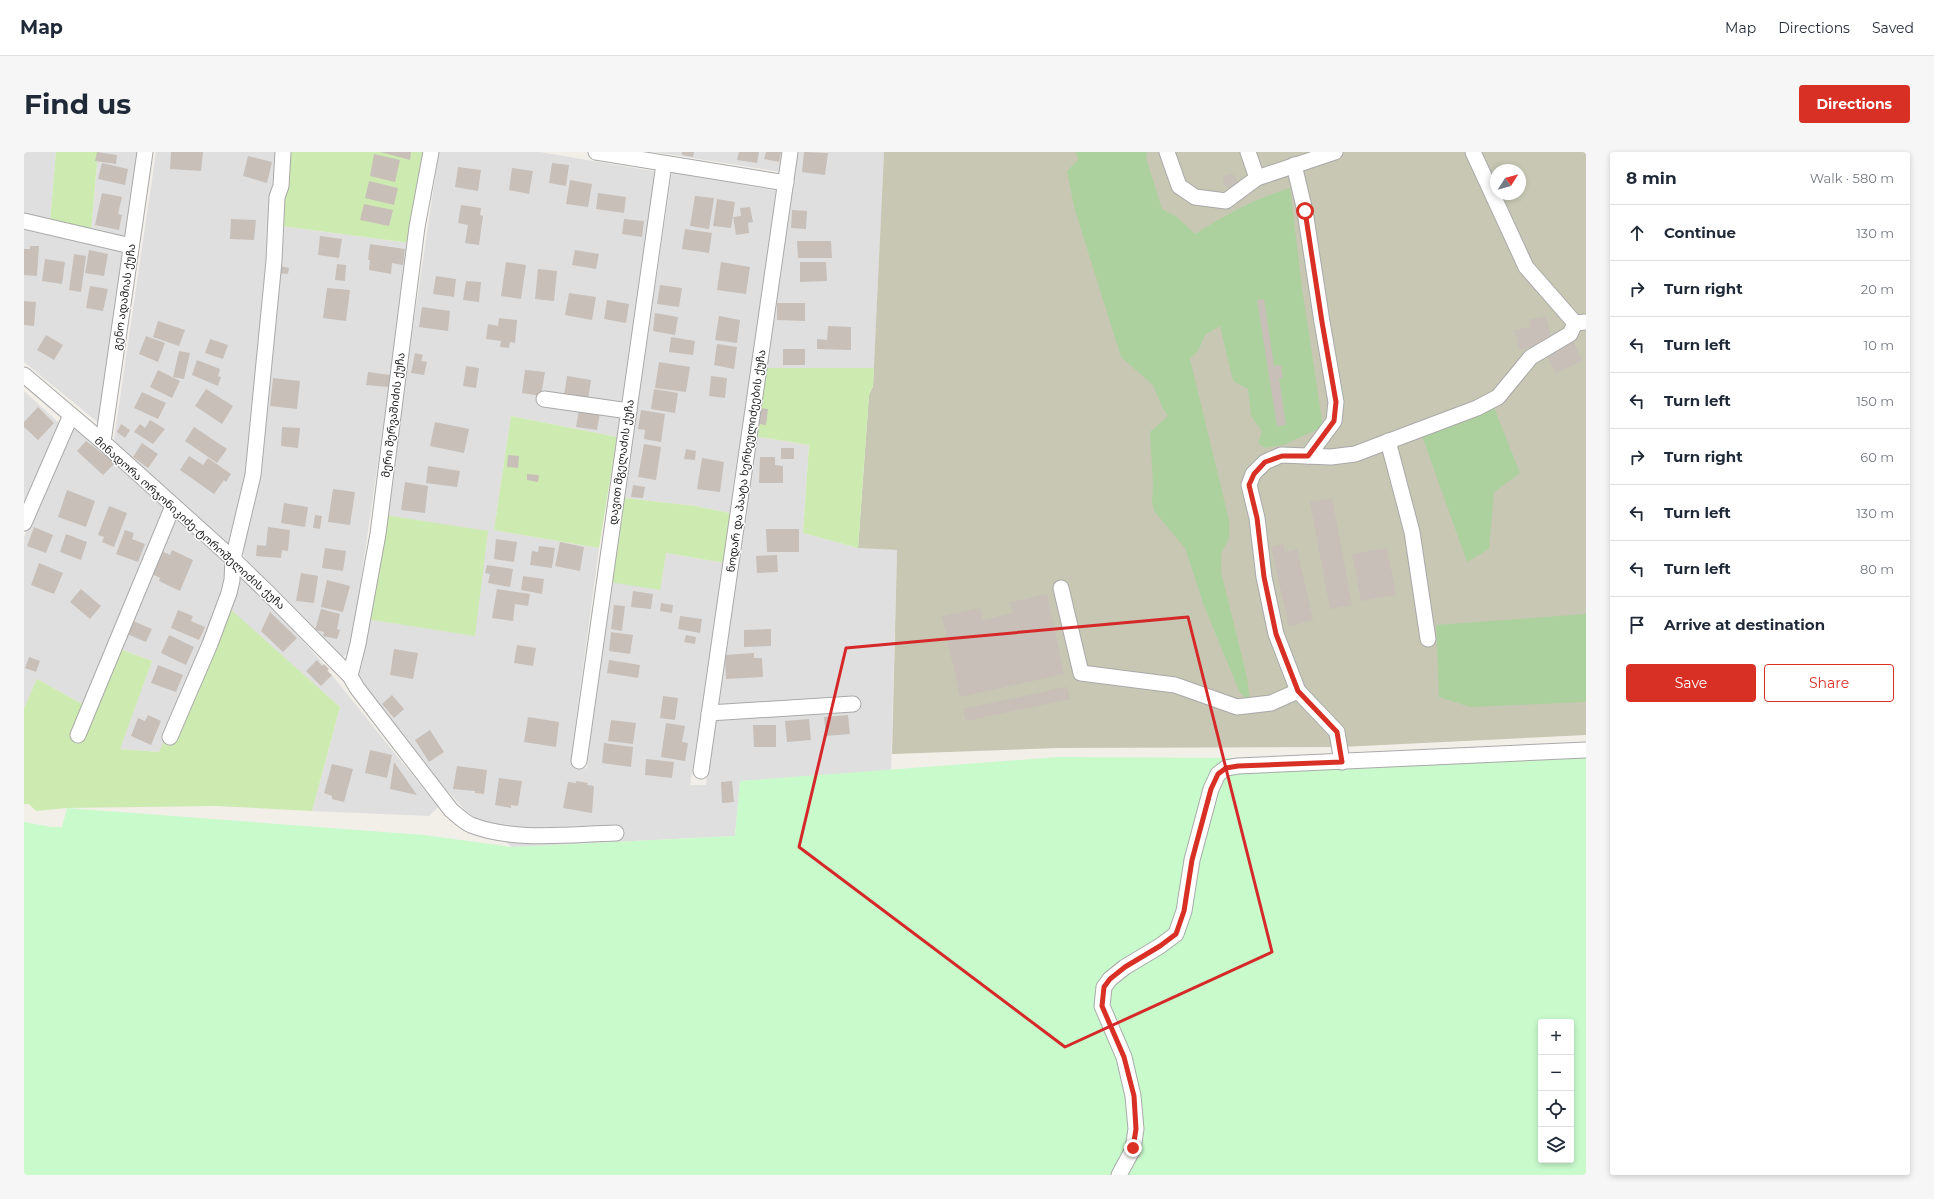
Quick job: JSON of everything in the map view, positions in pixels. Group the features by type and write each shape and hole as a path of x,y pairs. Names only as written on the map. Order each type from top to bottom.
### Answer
{"street":[{"name":"გენო ადამიას ქუჩა","path":"102,442 145,152"},
{"path":"170,737 210,644 229,593 232,580 233,559 253,475 274,261 277,197 281,186 283,152"},
{"name":"მერი შერვაშიძის ქუჩა","path":"350,676 358,644 378,534 417,227 431,152"},
{"path":"596,152 786,183"},
{"name":"ნოდარ და პაატა ხერხეულიძეების ქუჩა","path":"701,771 790,152"},
{"path":"1167,152 1179,186 1195,197 1226,201 1257,178 1335,152"},
{"path":"1248,152 1257,178"},
{"path":"1342,762 1337,732 1298,691 1276,634 1264,577 1257,518 1249,485 1254,474 1265,462 1282,456 1330,457 1355,454 1476,408 1498,398 1531,357 1570,334 1581,322 1526,267 1473,152"},
{"name":"დავით მგელაძის ქუჩა","path":"579,761 664,164"},
{"path":"1294,165 1305,211 1336,402 1334,421 1308,456"},
{"path":"24,221 131,246"},
{"name":"მინადორა ორჯონიკიძე-ტოროშელიძის ქუჩა","path":"24,375 102,442 233,559 350,676 357,688 451,810 470,824 518,835 616,833"},
{"path":"544,399 629,411"},
{"path":"24,524 71,415"},
{"path":"1388,441 1412,532 1428,639"},
{"path":"78,735 173,506"},
{"path":"1061,588 1081,673 1175,685 1237,707 1272,703 1298,691"},
{"path":"709,713 852,704"},
{"path":"1119,1175 1133,1148 1136,1129 1134,1096 1124,1057 1102,1006 1104,987 1110,979 1125,967 1160,946 1176,934 1184,911 1192,860 1211,789 1218,774 1226,768 1238,766 1586,750"}],"highlighted area":[{"path":"1188,617 1272,952 1065,1047 799,847 846,648"}],"shaded area":[{"path":"24,152 56,152 50,222 24,217"},
{"path":"98,152 140,152 128,238 91,232"},
{"path":"156,152 281,152 266,252 270,254 249,468 234,540 227,545 113,446"},
{"path":"439,152 540,152 658,172 617,437 511,416 494,530 599,548 571,758 587,769 608,582 666,553 725,563 690,785 706,785 754,436 809,445 803,533 858,548 897,550 891,771 740,781 735,836 512,847 465,810 443,786 357,681 366,619 476,635 385,515"},
{"path":"654,152 784,152 781,172"},
{"path":"797,152 884,152 874,368 766,368"},
{"path":"884,152 1586,152 1586,735 1341,747 1058,748 892,754 897,550 858,548 869,395 873,386"},
{"path":"672,172 778,191 730,513 695,506 624,498"},
{"path":"281,226 410,243 352,641 349,652 340,659 331,658 244,559 243,548"},
{"path":"24,228 127,251 100,424 24,362"},
{"path":"24,391 59,423 24,509"},
{"path":"77,428 166,508 86,706 37,679 24,708 24,537 71,430"},
{"path":"175,516 250,581 319,659 438,807 429,816 312,811 340,707 228,608 160,752 119,749 152,661 120,649"}],"green space":[{"path":"56,152 98,152 91,232 50,222"},
{"path":"289,152 426,152 410,243 281,226"},
{"path":"1076,152 1147,152 1146,158 1162,209 1177,217 1195,234 1241,208 1277,192 1290,188 1302,288 1323,427 1283,445 1265,448 1258,443 1262,431 1251,416 1248,389 1233,381 1220,326 1205,335 1198,351 1190,359 1229,520 1229,538 1221,554 1221,572 1247,677 1250,702 1240,693 1204,606 1185,548 1154,511 1152,502 1153,485 1150,432 1168,416 1162,407 1153,385 1121,357 1074,207 1067,171 1078,160"},
{"path":"766,368 874,368 873,386 869,395 858,548 803,533 809,445 754,436"},
{"path":"1493,405 1520,473 1494,492 1489,549 1467,562 1421,433"},
{"path":"511,416 617,437 599,548 494,530"},
{"path":"624,498 695,506 730,513 725,563 666,553 660,590 609,582"},
{"path":"385,515 488,531 475,636 366,619"},
{"path":"228,607 340,707 312,811 215,806 67,808 36,811 29,804 24,804 24,708 37,679 93,710 120,649 152,661 120,749 159,752"},
{"path":"1586,614 1586,702 1470,707 1439,697 1436,625"},
{"path":"1058,757 1235,758 1241,773 1586,758 1586,1175 24,1175 24,822 51,827 62,827 67,808 424,835 512,847 735,836 740,781"}],"building":[{"path":"97,152 117,155 116,164 95,161"},
{"path":"171,152 203,152 201,171 170,169"},
{"path":"380,152 411,152 410,160"},
{"path":"682,152 694,152 693,157 682,155"},
{"path":"739,152 759,152 757,163 737,160"},
{"path":"766,152 781,152 779,162 764,159"},
{"path":"804,152 828,153 825,175 802,172"},
{"path":"374,154 400,160 395,182 370,176"},
{"path":"248,156 272,162 267,183 243,176"},
{"path":"102,163 128,169 125,185 98,179"},
{"path":"552,163 569,165 566,186 549,183"},
{"path":"458,167 481,170 478,191 455,187"},
{"path":"512,168 533,171 529,194 509,190"},
{"path":"1230,174 1235,176 1237,181 1235,186 1230,188 1225,186 1223,181 1225,176"},
{"path":"570,180 592,184 588,207 566,204"},
{"path":"369,181 398,188 394,205 365,198"},
{"path":"102,193 122,197 118,214 122,215 119,230 95,225"},
{"path":"598,193 626,197 624,213 596,209"},
{"path":"695,196 714,198 709,229 690,226"},
{"path":"717,199 735,202 731,228 713,226"},
{"path":"364,204 393,210 389,226 360,220"},
{"path":"461,205 481,208 480,215 483,216 479,245 465,243 468,225 458,223"},
{"path":"750,207 753,222 748,223 749,233 736,235 733,217 741,216 740,208"},
{"path":"792,210 807,211 806,229 791,228"},
{"path":"231,219 256,220 254,240 230,239"},
{"path":"624,219 644,221 642,237 622,234"},
{"path":"685,229 712,233 709,253 682,249"},
{"path":"320,236 342,239 339,258 318,255"},
{"path":"797,241 831,241 832,258 798,258"},
{"path":"370,244 405,249 403,265 392,263 391,274 369,270 370,260 368,260"},
{"path":"30,246 39,246 37,276 24,275 24,249 30,249"},
{"path":"89,250 108,254 104,276 85,273"},
{"path":"575,250 599,254 596,269 572,265"},
{"path":"74,254 86,256 81,292 69,290"},
{"path":"45,259 65,262 62,284 42,281"},
{"path":"506,262 526,265 521,299 501,296"},
{"path":"721,262 750,267 746,294 717,290"},
{"path":"800,262 826,262 827,281 800,282"},
{"path":"337,264 346,265 345,281 335,280"},
{"path":"280,266 289,268 288,274 279,273"},
{"path":"538,269 557,271 554,301 535,299"},
{"path":"436,276 456,279 454,297 433,294"},
{"path":"466,281 481,282 479,302 463,300"},
{"path":"660,285 682,288 679,307 657,304"},
{"path":"90,286 108,289 103,311 86,308"},
{"path":"327,288 350,290 346,321 323,318"},
{"path":"569,293 596,297 592,320 565,315"},
{"path":"1264,299 1274,366 1281,365 1283,378 1279,378 1286,425 1277,426 1257,300"},
{"path":"607,300 629,304 626,323 604,319"},
{"path":"24,301 36,302 34,326 24,325"},
{"path":"777,303 805,303 805,321 777,320"},
{"path":"422,307 450,311 448,331 419,327"},
{"path":"655,313 678,317 675,335 653,331"},
{"path":"719,316 740,320 737,343 715,340"},
{"path":"1546,316 1552,342 1519,350 1515,330 1531,327 1529,320"},
{"path":"499,318 517,320 515,343 510,342 509,348 500,347 501,341 486,339 488,324 498,326"},
{"path":"158,321 185,330 179,346 153,337"},
{"path":"828,326 851,327 851,350 817,349 817,339 827,340"},
{"path":"46,335 63,345 54,360 37,350"},
{"path":"146,336 165,343 158,362 139,354"},
{"path":"671,337 695,341 693,355 669,352"},
{"path":"210,339 228,345 223,359 205,353"},
{"path":"1573,341 1582,361 1555,373 1546,353"},
{"path":"717,344 737,347 734,369 714,365"},
{"path":"783,349 805,349 805,365 783,365"},
{"path":"179,351 190,353 184,379 173,377"},
{"path":"415,353 423,355 421,361 427,362 424,375 411,373"},
{"path":"197,360 220,369 218,376 221,377 218,386 192,375"},
{"path":"659,362 690,367 686,392 655,388"},
{"path":"466,366 479,368 476,388 463,386"},
{"path":"158,370 180,381 172,398 150,387"},
{"path":"525,370 545,372 541,396 522,393"},
{"path":"368,372 390,375 389,387 366,385"},
{"path":"567,376 591,380 588,400 564,396"},
{"path":"711,376 727,378 725,398 709,396"},
{"path":"273,378 300,381 297,409 270,406"},
{"path":"206,389 233,406 222,424 195,406"},
{"path":"654,389 678,393 675,413 651,409"},
{"path":"142,392 166,403 158,419 134,408"},
{"path":"38,407 54,423 38,440 24,427 24,422"},
{"path":"761,408 768,409 766,425 759,424"},
{"path":"579,409 600,413 597,430 576,427"},
{"path":"641,410 665,414 661,442 644,439 645,430 638,429"},
{"path":"150,420 165,429 153,444 134,432 140,424 145,428"},
{"path":"435,422 469,429 464,453 430,446"},
{"path":"121,424 130,430 125,438 117,432"},
{"path":"194,427 227,449 217,463 185,441"},
{"path":"282,427 300,428 298,448 281,446"},
{"path":"86,441 115,463 103,475 77,451"},
{"path":"142,443 158,454 148,468 133,457"},
{"path":"644,444 661,447 656,480 638,477"},
{"path":"781,448 794,448 794,459 781,459"},
{"path":"686,449 696,451 695,460 684,459"},
{"path":"508,455 519,456 518,468 507,467"},
{"path":"189,456 203,465 208,458 231,474 226,482 224,480 214,494 180,470"},
{"path":"760,457 775,457 775,465 783,466 783,483 759,483"},
{"path":"702,458 724,462 720,492 697,489"},
{"path":"428,466 460,471 457,487 426,483"},
{"path":"527,474 539,475 538,482 527,480"},
{"path":"405,482 428,486 425,513 401,510"},
{"path":"633,485 645,487 643,498 631,497"},
{"path":"333,489 355,492 350,525 328,522"},
{"path":"67,490 95,501 86,527 58,517"},
{"path":"1332,498 1352,605 1330,609 1310,502"},
{"path":"284,503 308,507 305,527 281,523"},
{"path":"109,506 127,513 114,547 102,542 104,537 98,535"},
{"path":"315,515 322,516 320,529 313,528"},
{"path":"34,527 53,535 46,553 27,546"},
{"path":"268,527 290,530 288,551 282,550 281,558 256,556 257,545 266,546"},
{"path":"766,529 799,529 799,552 767,552"},
{"path":"125,530 134,533 132,539 145,544 138,562 116,554"},
{"path":"66,534 87,542 81,560 60,552"},
{"path":"496,539 517,542 514,562 494,559"},
{"path":"560,542 584,547 580,571 555,566"},
{"path":"1283,544 1285,552 1297,549 1313,620 1289,626 1271,547"},
{"path":"539,546 555,548 552,568 530,565 532,551 538,552"},
{"path":"325,548 346,551 343,571 322,568"},
{"path":"1387,548 1396,595 1361,601 1352,554"},
{"path":"172,550 193,560 180,591 159,581 160,578 152,574 162,551 170,555"},
{"path":"777,555 778,572 757,573 756,556"},
{"path":"39,563 63,573 54,594 31,585"},
{"path":"487,565 513,569 510,587 488,583 490,574 485,573"},
{"path":"301,573 318,576 314,603 296,601"},
{"path":"523,576 544,579 542,594 521,590"},
{"path":"327,580 350,586 343,612 321,607"},
{"path":"81,589 101,606 90,619 70,602"},
{"path":"497,589 530,594 528,606 515,604 513,621 492,618"},
{"path":"633,591 653,594 651,609 631,607"},
{"path":"1047,594 1064,674 960,697 942,616 980,608 983,620 1013,613 1011,602"},
{"path":"661,603 673,605 672,613 660,611"},
{"path":"614,605 625,606 622,631 611,629"},
{"path":"321,609 340,614 337,629 340,630 337,639 323,636 324,632 315,630"},
{"path":"178,610 193,616 191,621 205,627 199,640 171,628"},
{"path":"270,612 297,638 283,652 261,631"},
{"path":"680,616 702,619 700,633 678,629"},
{"path":"133,621 152,629 146,642 127,634"},
{"path":"771,629 771,646 744,647 744,630"},
{"path":"611,632 633,635 630,654 609,651"},
{"path":"169,635 194,647 186,665 161,653"},
{"path":"686,635 696,637 695,644 684,642"},
{"path":"517,645 536,648 533,666 514,663"},
{"path":"394,649 418,653 413,679 390,675"},
{"path":"754,653 754,658 762,658 763,677 726,679 725,655"},
{"path":"29,657 40,661 36,672 25,668"},
{"path":"317,660 322,666 324,664 329,669 327,671 332,675 321,686 306,671"},
{"path":"609,660 640,665 638,678 607,673"},
{"path":"158,665 183,675 176,692 151,683"},
{"path":"1067,687 1070,699 966,721 963,709"},
{"path":"392,695 404,709 394,718 382,704"},
{"path":"663,696 678,698 675,720 660,718"},
{"path":"148,715 161,721 151,745 131,736 138,718 145,721"},
{"path":"848,715 850,734 826,736 824,717"},
{"path":"528,717 559,722 556,747 524,742"},
{"path":"809,719 811,740 787,742 785,721"},
{"path":"611,720 636,723 633,744 608,741"},
{"path":"666,723 685,726 682,742 688,743 685,761 661,757"},
{"path":"753,725 776,725 776,747 754,747"},
{"path":"430,730 444,752 429,762 415,740"},
{"path":"604,743 633,747 631,767 602,763"},
{"path":"370,750 392,755 387,778 365,773"},
{"path":"646,759 674,762 672,778 645,775"},
{"path":"394,762 417,795 390,789"},
{"path":"332,764 353,769 344,802 332,799 332,796 324,793"},
{"path":"457,766 487,770 484,794 475,793 475,791 453,789"},
{"path":"499,778 522,781 518,806 511,805 511,808 495,805"},
{"path":"576,781 588,783 587,785 594,786 592,813 563,808 568,782 576,783"},
{"path":"732,781 734,802 722,803 721,782"}],"route":[{"path":"1133,1148 1136,1129 1134,1096 1124,1057 1102,1006 1104,987 1110,979 1125,967 1160,946 1176,934 1184,911 1192,860 1205,817 1211,789 1218,774 1226,768 1238,766 1342,762 1341,747 1337,732 1298,691 1276,634 1264,577 1257,518 1249,485 1254,474 1265,462 1282,456 1308,456 1334,421 1336,402 1305,211"}]}
